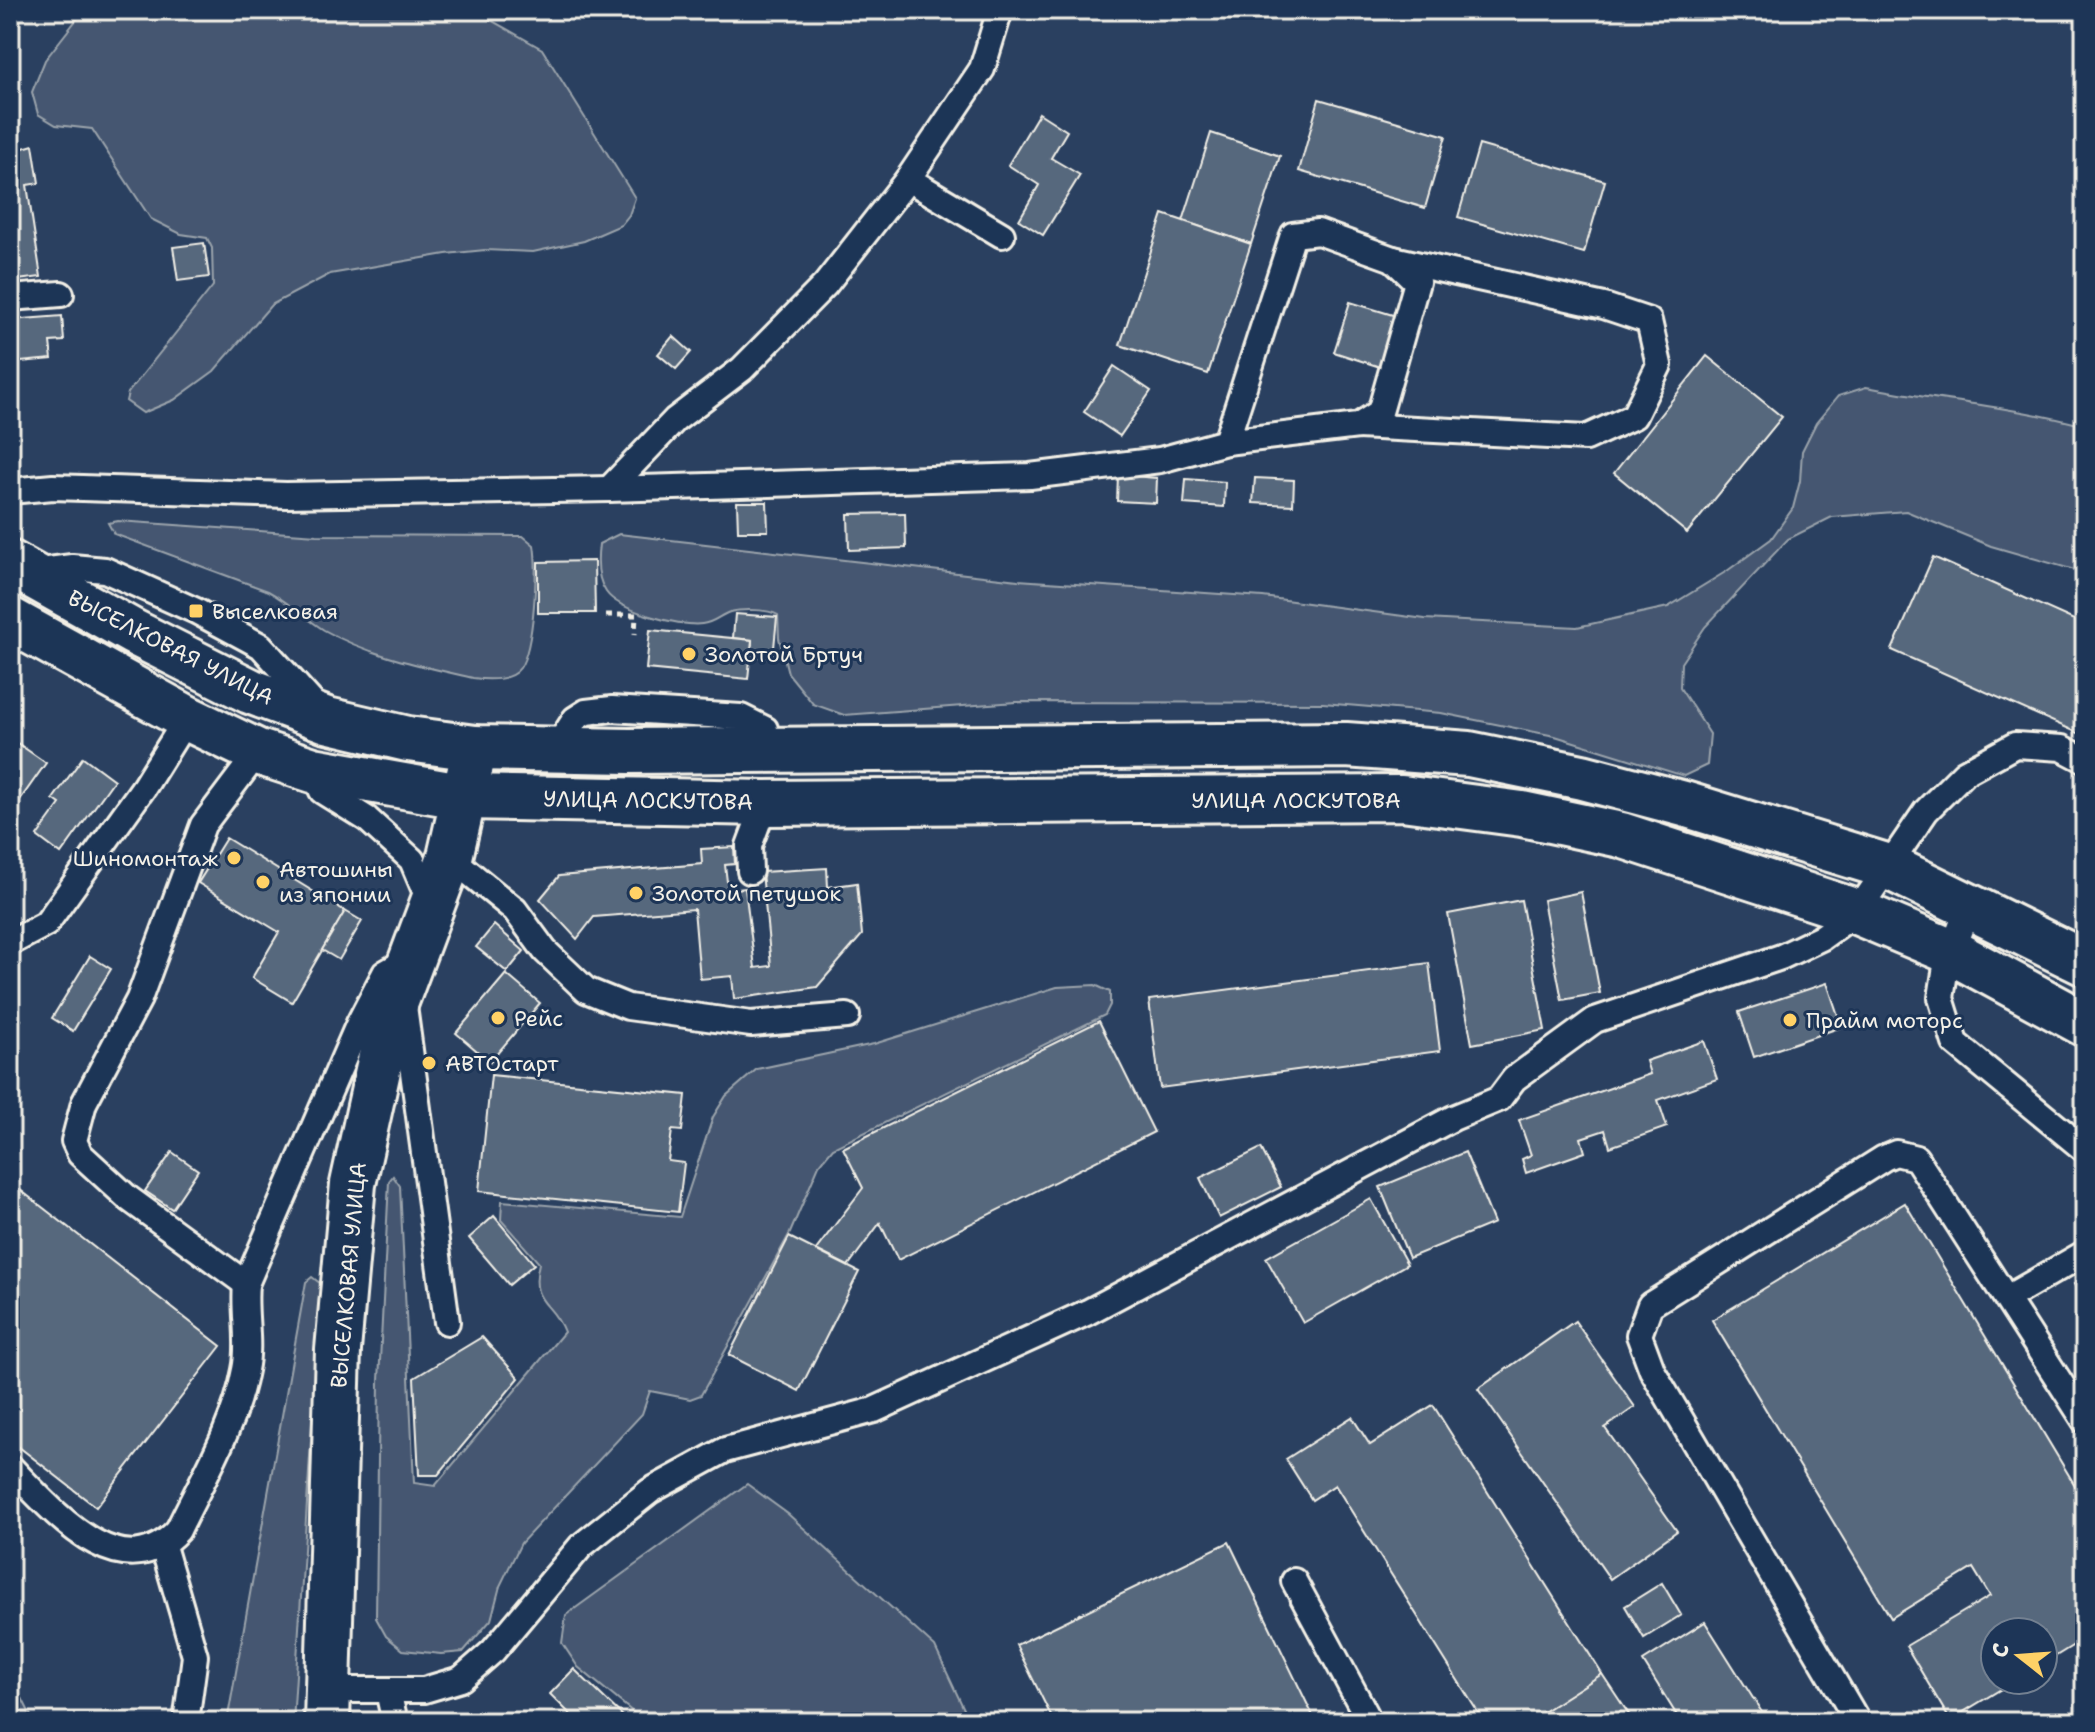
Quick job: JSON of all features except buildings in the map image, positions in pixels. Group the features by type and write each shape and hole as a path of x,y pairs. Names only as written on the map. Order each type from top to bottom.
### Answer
{"main road":[{"name":"ВЫСЕЛКОВАЯ УЛИЦА","path":"18,568 250,691 327,720 408,739 475,748 450,857 389,1020 353,1184 338,1350 327,1706"},
{"path":"10,620 187,718 258,752 313,770 466,797"},
{"path":"475,748 766,753 1346,745 1469,754 1582,777 1670,800 1889,867 2085,963"},
{"name":"УЛИЦА ЛОСКУТОВА","path":"466,797 765,803 1402,798 1522,814 1621,835 1857,912 1952,952 2085,1024"}],"lane":[{"path":"609,489 675,420 742,369 825,285 908,179 982,69 1000,10"},
{"path":"908,179 1002,235"},
{"path":"10,491 53,487 286,495 1030,476 1160,460 1226,442 1358,426 1586,438 1634,416 1659,365 1649,321 1604,306 1393,259 1318,232 1293,235 1226,442"},
{"path":"1358,426 1380,412 1417,282 1393,259"},
{"path":"10,298 61,294"},
{"path":"10,943 46,924 144,787 187,718"},
{"path":"327,1706 388,1691 424,1690 461,1679 493,1651 581,1546 650,1491 725,1450 874,1410 1088,1312 1453,1118 1499,1099 1514,1079 1595,1020 1781,957 1821,938 1857,912 1926,811 1964,773 2015,745 2062,748 2085,760"},
{"path":"246,1284 128,1198 80,1154 74,1141 84,1103 139,999 203,825 258,752"},
{"path":"313,770 322,791 367,819 412,860 431,907"},
{"path":"750,871 749,846 765,803"},
{"path":"450,857 515,910 545,951 586,990 628,1007 751,1024 847,1016"},
{"path":"1969,905 1952,952 1941,998 1955,1043 2085,1150"},
{"path":"10,1467 71,1529 115,1549 142,1555 163,1546 178,1530 240,1391 248,1344 243,1309 246,1284 359,1023 385,973 406,970 422,1157 447,1322"},
{"path":"1858,1722 1652,1370 1639,1335 1650,1305 1896,1153 1916,1158 1936,1183 2083,1412"},
{"path":"2007,1298 2085,1253"},
{"path":"163,1546 195,1656 186,1722"},
{"path":"1294,1581 1370,1722"},
{"path":"388,1691 395,1722"}],"path":[{"path":"606,615 636,615 635,634"}],"shaded area":[{"path":"84,10 473,10 542,49 635,198 629,215 621,225 584,241 533,252 485,250 446,254 330,274 271,305 214,371 174,400 143,413 126,401 128,393 213,286 212,248 207,238 181,234 151,219 92,129 56,125 38,114 32,92 45,60"},
{"path":"1866,387 2085,426 2085,573 1991,546 1906,511 1832,517 1788,539 1705,627 1681,663 1680,688 1710,734 1707,765 1684,776 1555,736 1441,713 1323,703 1016,702 844,715 813,704 788,673 779,638 778,615 748,610 730,612 702,624 665,620 636,611 613,599 603,587 598,569 599,544 619,534 1018,580 1263,597 1425,619 1577,627 1668,607 1727,571 1771,539 1793,508 1800,481 1802,451 1816,423 1838,396"},
{"path":"118,521 317,535 523,536 534,545 535,572 532,627 525,658 516,673 498,679 485,679 378,653 324,630 268,591 114,534 108,523"},
{"path":"1095,985 1110,992 1110,1005 1105,1015 833,1148 819,1165 790,1233 701,1395 690,1399 650,1391 642,1414 521,1543 500,1586 491,1620 463,1652 441,1654 403,1650 386,1636 376,1618 379,1381 389,1181 393,1176 400,1186 414,1483 435,1486 564,1332 539,1295 539,1263 501,1220 502,1201 680,1217 713,1117 726,1096 757,1069 874,1044 1057,987"},
{"path":"312,1277 321,1284 293,1722 227,1722 306,1282"},
{"path":"747,1484 788,1514 935,1647 970,1722 645,1722 578,1667 562,1643 566,1615"},
{"path":"10,1692 22,1698 34,1722 10,1722"}],"place":[{"name":"Выселковая","path":"196,611"},
{"name":"Золотой Бртуч","path":"689,654"},
{"name":"Шиномонтаж","path":"234,858"},
{"name":"Автошины из японии","path":"263,882"},
{"name":"Золотой петушок","path":"636,893"},
{"name":"Рейс","path":"498,1018"},
{"name":"Прайм моторс","path":"1790,1020"},
{"name":"АВТОстарт","path":"429,1063"}]}
